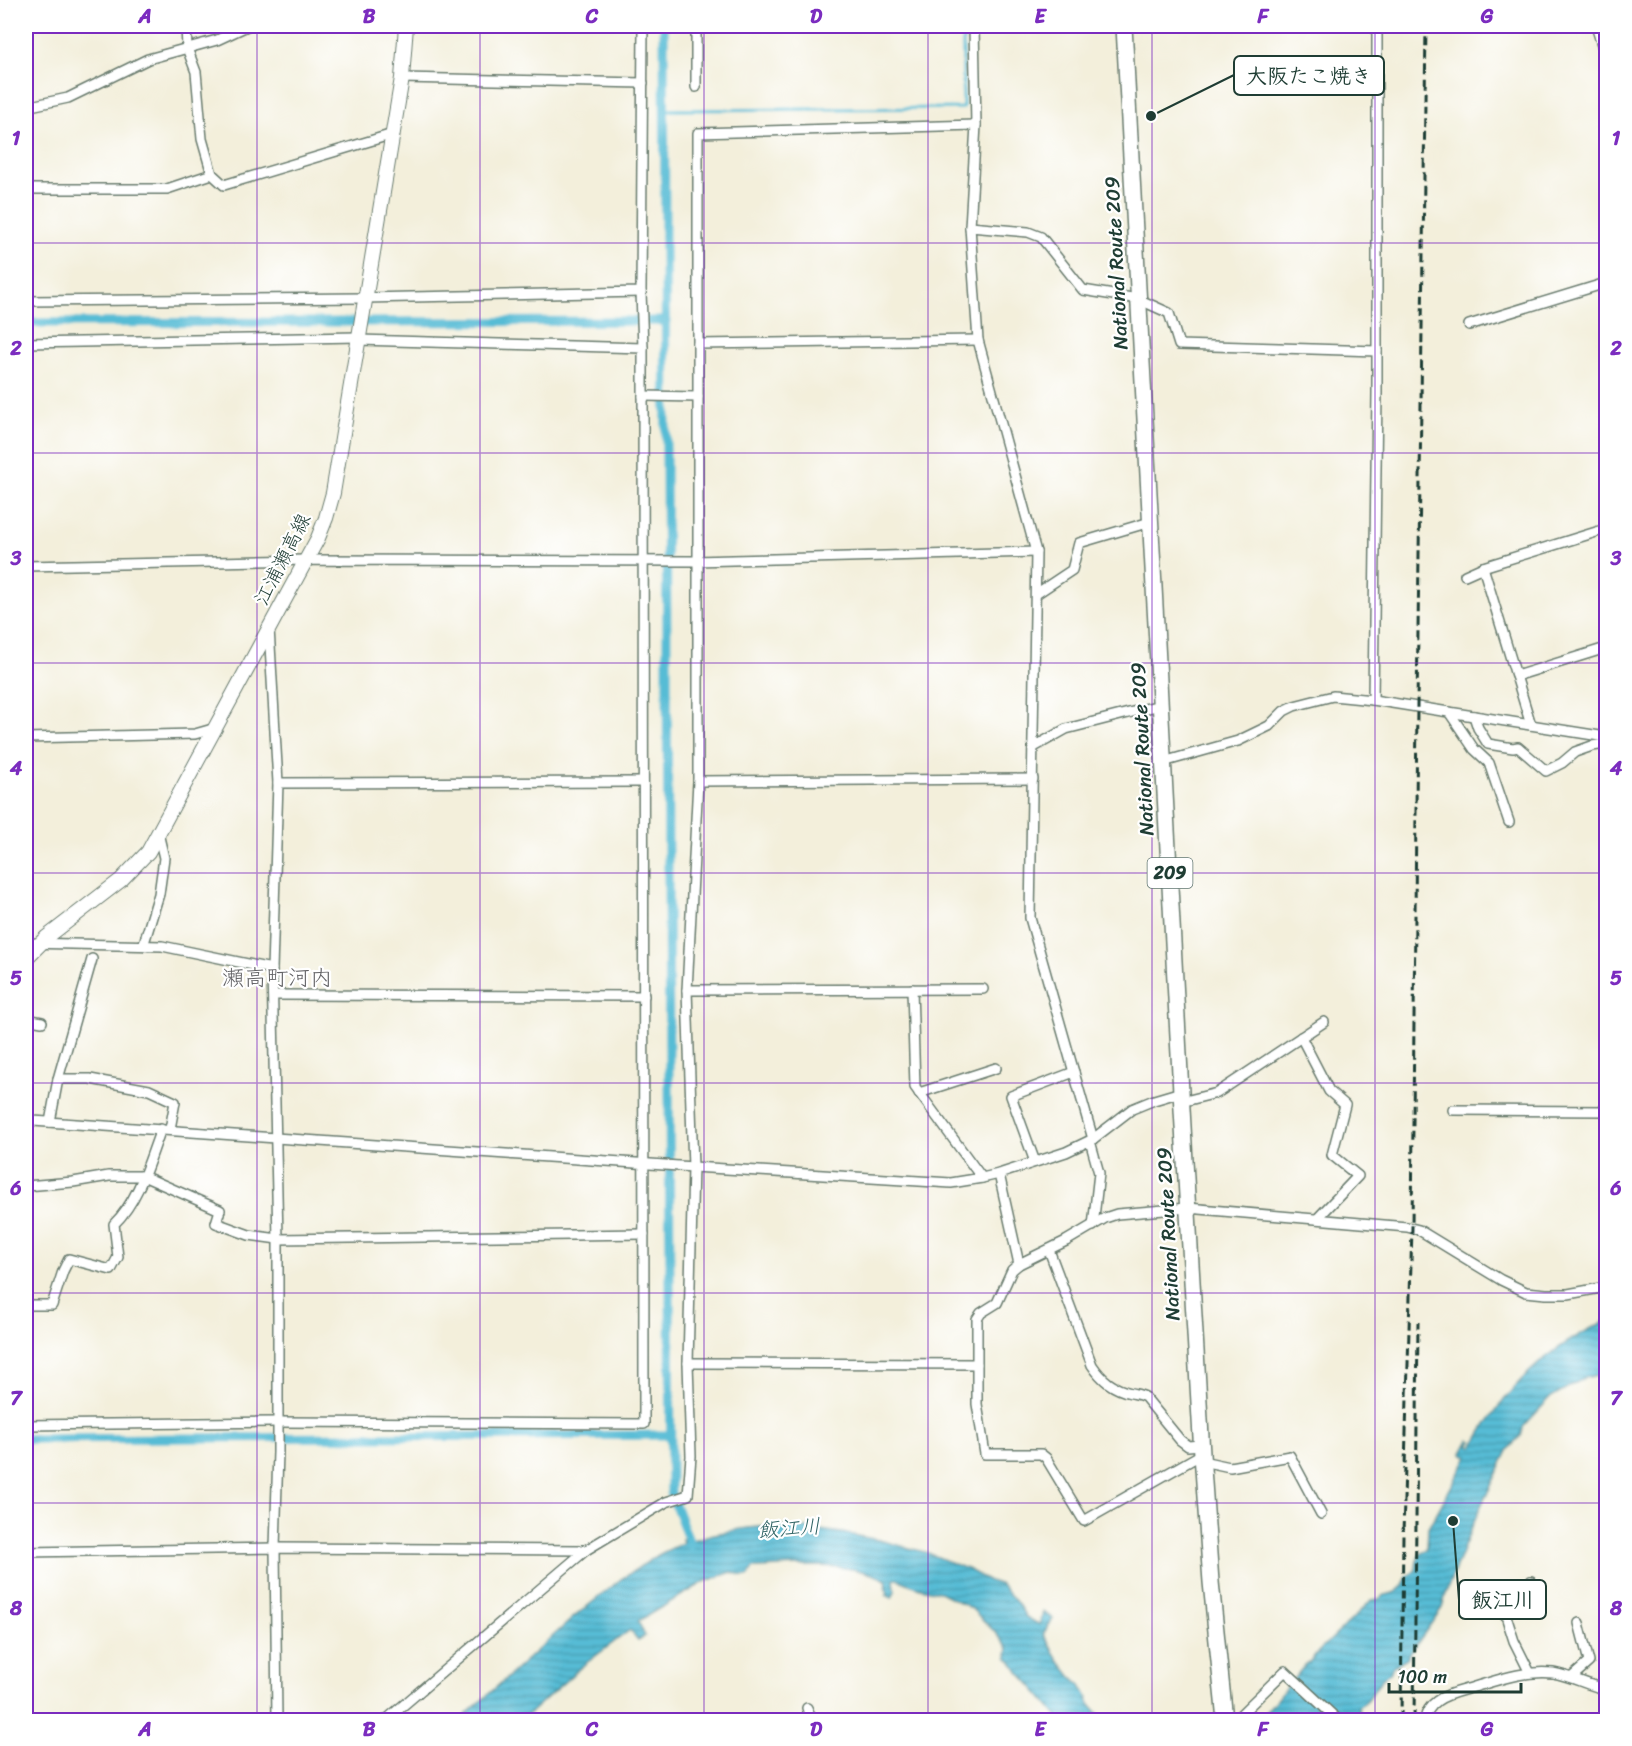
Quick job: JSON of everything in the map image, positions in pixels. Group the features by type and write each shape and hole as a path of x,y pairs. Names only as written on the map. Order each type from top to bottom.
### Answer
{"highway":[{"name":"National Route 209","path":"1124,26 1202,1453 1211,1582 1225,1720"}],"main road":[{"name":"江浦瀬高線","path":"26,958 40,944 121,880 148,852 306,560 326,518 333,493 393,134 402,78 406,26"}],"street":[{"path":"186,26 187,48 196,72 201,140 212,174 224,185 393,134"},
{"path":"26,107 68,98 148,59 217,40 226,30 247,26"},
{"path":"26,1425 278,1422 644,1424 644,1234 647,1163 643,782 645,396 641,292 643,26"},
{"path":"696,26 696,87"},
{"path":"975,26 976,125 970,227 978,340 1036,552 1030,918 1074,1072 1099,1173 1093,1226"},
{"path":"1373,700 1377,351 1377,26"},
{"path":"1596,26 1606,56"},
{"path":"402,78 643,83"},
{"path":"386,1720 586,1550 666,1502 688,1495 691,1456 688,1363 693,1167 687,990 698,781 695,397 698,344 698,133 976,125"},
{"path":"26,189 167,189 212,174"},
{"path":"970,227 1028,232 1041,237 1083,291 1138,299 1170,313 1179,345 1377,351"},
{"path":"1469,325 1606,284"},
{"path":"26,301 364,301 641,292"},
{"path":"26,343 359,339 643,348"},
{"path":"698,344 978,340"},
{"path":"645,396 695,397"},
{"path":"1036,594 1072,570 1079,543 1150,522"},
{"path":"1465,575 1483,567 1606,529"},
{"path":"26,566 306,560 644,562 1036,552"},
{"path":"1483,567 1531,724"},
{"path":"269,628 278,783 272,969 278,1239 278,1452 275,1548 277,1720"},
{"path":"1516,676 1606,648"},
{"path":"1163,762 1239,741 1269,726 1284,711 1333,696 1373,700 1606,736"},
{"path":"1034,747 1066,729 1160,705"},
{"path":"1449,712 1474,749 1489,764 1509,822"},
{"path":"1473,716 1488,744 1518,747 1546,771 1562,763 1575,752 1606,744"},
{"path":"26,738 195,734 216,728"},
{"path":"698,781 1033,779"},
{"path":"278,783 643,782"},
{"path":"146,946 144,944 159,894 164,858 158,833"},
{"path":"26,943 162,946 272,969"},
{"path":"50,1122 58,1079 92,959"},
{"path":"912,989 915,1087 982,1178"},
{"path":"687,990 983,989"},
{"path":"273,996 644,996"},
{"path":"26,1019 42,1022"},
{"path":"26,1119 693,1167 951,1183 999,1174 1066,1152 1092,1140 1132,1109 1154,1100 1217,1093 1324,1022"},
{"path":"1301,1037 1329,1091 1345,1105 1332,1155 1358,1176 1317,1219"},
{"path":"919,1093 996,1068"},
{"path":"1035,1162 1011,1096 1074,1072"},
{"path":"26,1305 52,1305 69,1258 111,1270 118,1257 114,1224 126,1212 165,1129 175,1102 149,1090 90,1079 58,1079"},
{"path":"1454,1110 1606,1111"},
{"path":"999,1174 1019,1264"},
{"path":"26,1186 109,1176 143,1176 220,1210 216,1223 249,1235 278,1239 644,1234"},
{"path":"1202,1453 1084,1521 1046,1458 1041,1454 985,1454 977,1404 977,1319 981,1313 997,1303 1012,1270 1019,1264 1117,1214 1188,1208 1407,1227 1419,1230 1501,1280 1526,1292 1569,1294 1606,1287"},
{"path":"1049,1250 1092,1365 1099,1376 1108,1384 1119,1389 1145,1396 1180,1440 1230,1467 1290,1456 1321,1514"},
{"path":"688,1363 976,1364"},
{"path":"26,1552 275,1548 586,1550"},
{"path":"1530,1673 1514,1641 1506,1616 1531,1581"},
{"path":"1572,1677 1589,1662 1579,1623"},
{"path":"1235,1720 1285,1671 1338,1720"},
{"path":"1425,1720 1430,1708 1446,1696 1501,1679 1530,1673 1553,1673 1606,1689"},
{"path":"807,1708 812,1720"}],"water":[{"path":"1606,1321 1606,1373 1584,1378 1551,1397 1523,1427 1521,1436 1509,1449 1477,1514 1442,1608 1407,1658 1393,1666 1369,1698 1358,1707 1359,1712 1352,1713 1346,1720 1259,1720 1307,1663 1309,1664 1315,1655 1372,1600 1396,1592 1404,1584 1407,1576 1415,1571 1417,1559 1427,1550 1428,1529 1468,1456 1462,1453 1469,1440 1472,1441 1469,1445 1473,1447 1485,1426 1513,1389 1529,1372 1564,1344"},
{"name":"飯江川","path":"773,1526 806,1528 879,1540 928,1553 1001,1585 1026,1617 1040,1625 1043,1612 1053,1619 1043,1634 1057,1658 1081,1685 1087,1700 1103,1720 1060,1720 1007,1657 1008,1648 998,1635 971,1608 940,1592 894,1579 895,1591 892,1598 886,1595 888,1592 885,1588 886,1580 871,1574 838,1567 803,1566 753,1568 749,1576 732,1572 706,1581 638,1621 645,1636 638,1640 630,1630 581,1667 522,1720 460,1720 574,1617 621,1579 660,1554 683,1543 682,1539 690,1536 693,1540 733,1530"}],"waterway":[{"path":"664,26 671,1494 691,1546"},
{"path":"665,110 963,108 963,26"},
{"path":"26,323 666,321"},
{"path":"26,1439 670,1435"}],"railway":[{"path":"1401,1720 1403,1534 1412,1228 1426,26"},
{"path":"1414,1720 1418,1322"}],"place":[{"name":"大阪たこ焼き","path":"1151,116"},
{"name":"飯江川","path":"1453,1521"}],"district":[{"name":"瀬高町河内","path":"277,977"}]}
